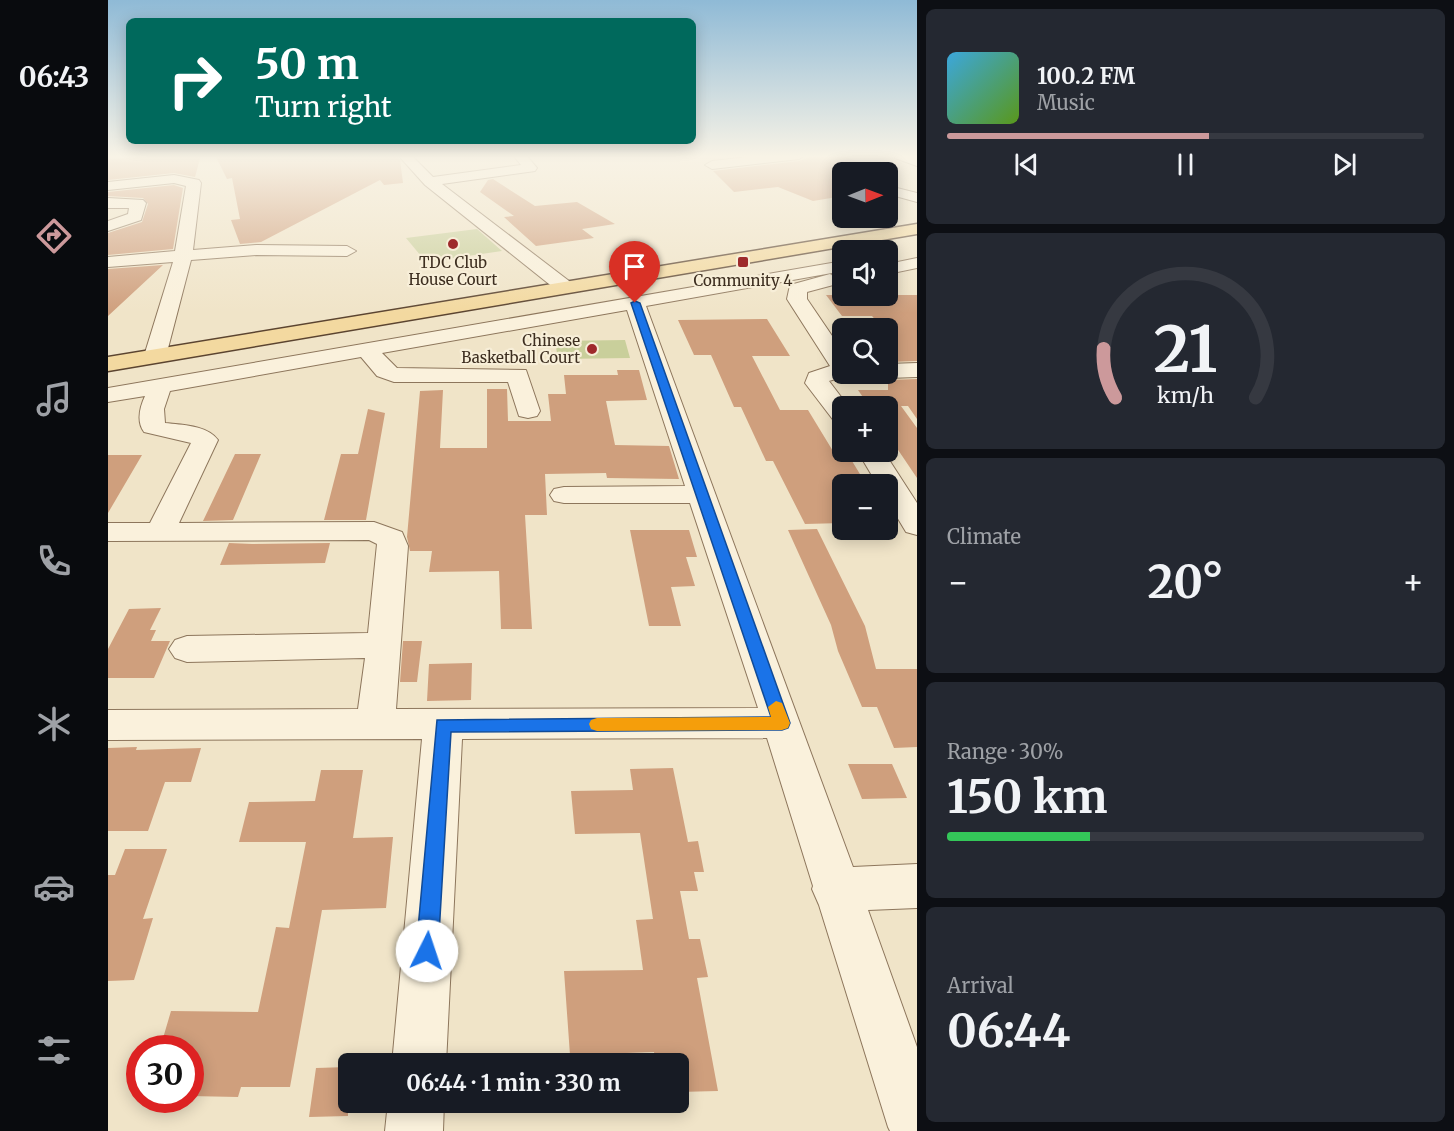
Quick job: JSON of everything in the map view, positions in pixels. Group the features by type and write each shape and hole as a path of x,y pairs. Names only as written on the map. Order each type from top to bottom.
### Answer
{"main road":[{"path":"108,364 917,229"}],"street":[{"path":"108,226 135,217 137,208"},
{"path":"155,356 183,258 190,208"},
{"path":"463,208 566,288"},
{"path":"108,262 183,258 256,250 347,251"},
{"path":"898,258 915,259"},
{"path":"898,265 915,259"},
{"path":"684,267 717,289"},
{"path":"108,395 832,268"},
{"path":"832,281 797,289 797,299 832,352"},
{"path":"635,303 782,723 835,889 917,1127"},
{"path":"367,350 385,372 394,375 518,375 528,411"},
{"path":"898,370 917,370"},
{"path":"832,372 822,375 817,383 832,402"},
{"path":"160,386 152,409 153,427 165,432 197,435 205,440 160,532"},
{"path":"877,462 917,526"},
{"path":"564,495 702,494"},
{"path":"108,532 374,531 392,539 375,725"},
{"path":"187,649 384,645"},
{"path":"108,725 782,723"},
{"path":"420,1053 443,725"},
{"path":"835,889 917,886"},
{"path":"414,1131 415,1113"}],"green space":[{"name":"TDC Club House Court","path":"477,229 502,251 426,262 406,238"},
{"name":"Chinese Basketball Court","path":"625,340 630,358 558,359 555,341"}],"building":[{"path":"147,208 180,208 173,249 108,255 108,233 142,222"},
{"path":"238,208 327,208 261,242 240,244 231,220 240,219"},
{"path":"502,208 587,208 615,224 582,229 594,238 536,246 504,217 514,216"},
{"path":"163,265 108,316 108,269"},
{"path":"826,295 832,295 832,303"},
{"path":"898,295 917,295 917,361 898,362 898,318 842,316 834,306 898,306"},
{"path":"767,319 790,356 752,356 780,410 808,410 832,449 832,462 853,462 860,474 832,474 832,523 805,524 773,461 766,461 741,407 734,407 711,355 694,355 678,320"},
{"path":"617,370 639,370 647,400 606,401 615,445 669,446 679,479 607,478 606,473 545,474 547,515 525,515 532,629 501,629 499,571 429,572 432,551 410,551 407,537 420,391 443,390 440,448 487,448 487,389 507,389 508,421 551,421 548,394 566,394 564,375 618,375"},
{"path":"917,379 917,419 908,406 901,406 917,428 917,478 898,450 898,396 862,396 858,390 888,390 888,384 898,384 898,380"},
{"path":"368,409 385,413 366,520 324,520 341,454 358,454"},
{"path":"235,454 261,454 233,520 203,521"},
{"path":"108,455 142,455 108,513"},
{"path":"817,529 865,626 876,669 917,669 917,747 894,748 877,707 862,707 838,651 831,625 788,530"},
{"path":"630,530 689,530 697,557 686,557 695,586 671,587 681,626 649,626"},
{"path":"229,543 330,543 325,563 220,565"},
{"path":"161,608 150,630 156,630 151,641 170,641 154,678 108,678 108,649 129,609"},
{"path":"403,641 422,641 417,682 400,682"},
{"path":"472,663 471,700 427,701 429,664"},
{"path":"137,747 136,750 201,748 191,782 165,782 148,831 108,831 108,748"},
{"path":"848,764 892,764 907,798 862,799"},
{"path":"673,768 688,842 698,841 704,872 694,872 698,891 680,891 689,939 700,939 708,977 697,978 718,1091 689,1092 689,1053 570,1053 564,971 643,970 636,920 653,919 640,833 575,834 571,791 633,790 630,769"},
{"path":"321,770 363,770 353,838 393,837 386,908 322,910 290,1087 241,1087 238,1097 204,1096 204,1035 164,1035 171,1011 258,1012 276,927 289,928 306,842 239,842 249,802 315,801"},
{"path":"125,849 167,849 143,919 153,918 134,980 108,981 108,875 115,875"},
{"path":"338,1067 338,1113 348,1113 348,1116 309,1117 316,1068"}],"slow traffic":[{"path":"597,724 782,723 776,707"}],"place":[{"name":"TDC Club House Court","path":"453,244"},
{"name":"Community 4","path":"743,262"},
{"name":"Chinese Basketball Court","path":"592,349"}],"route":[{"path":"427,951 443,725 782,723 635,303"}]}
